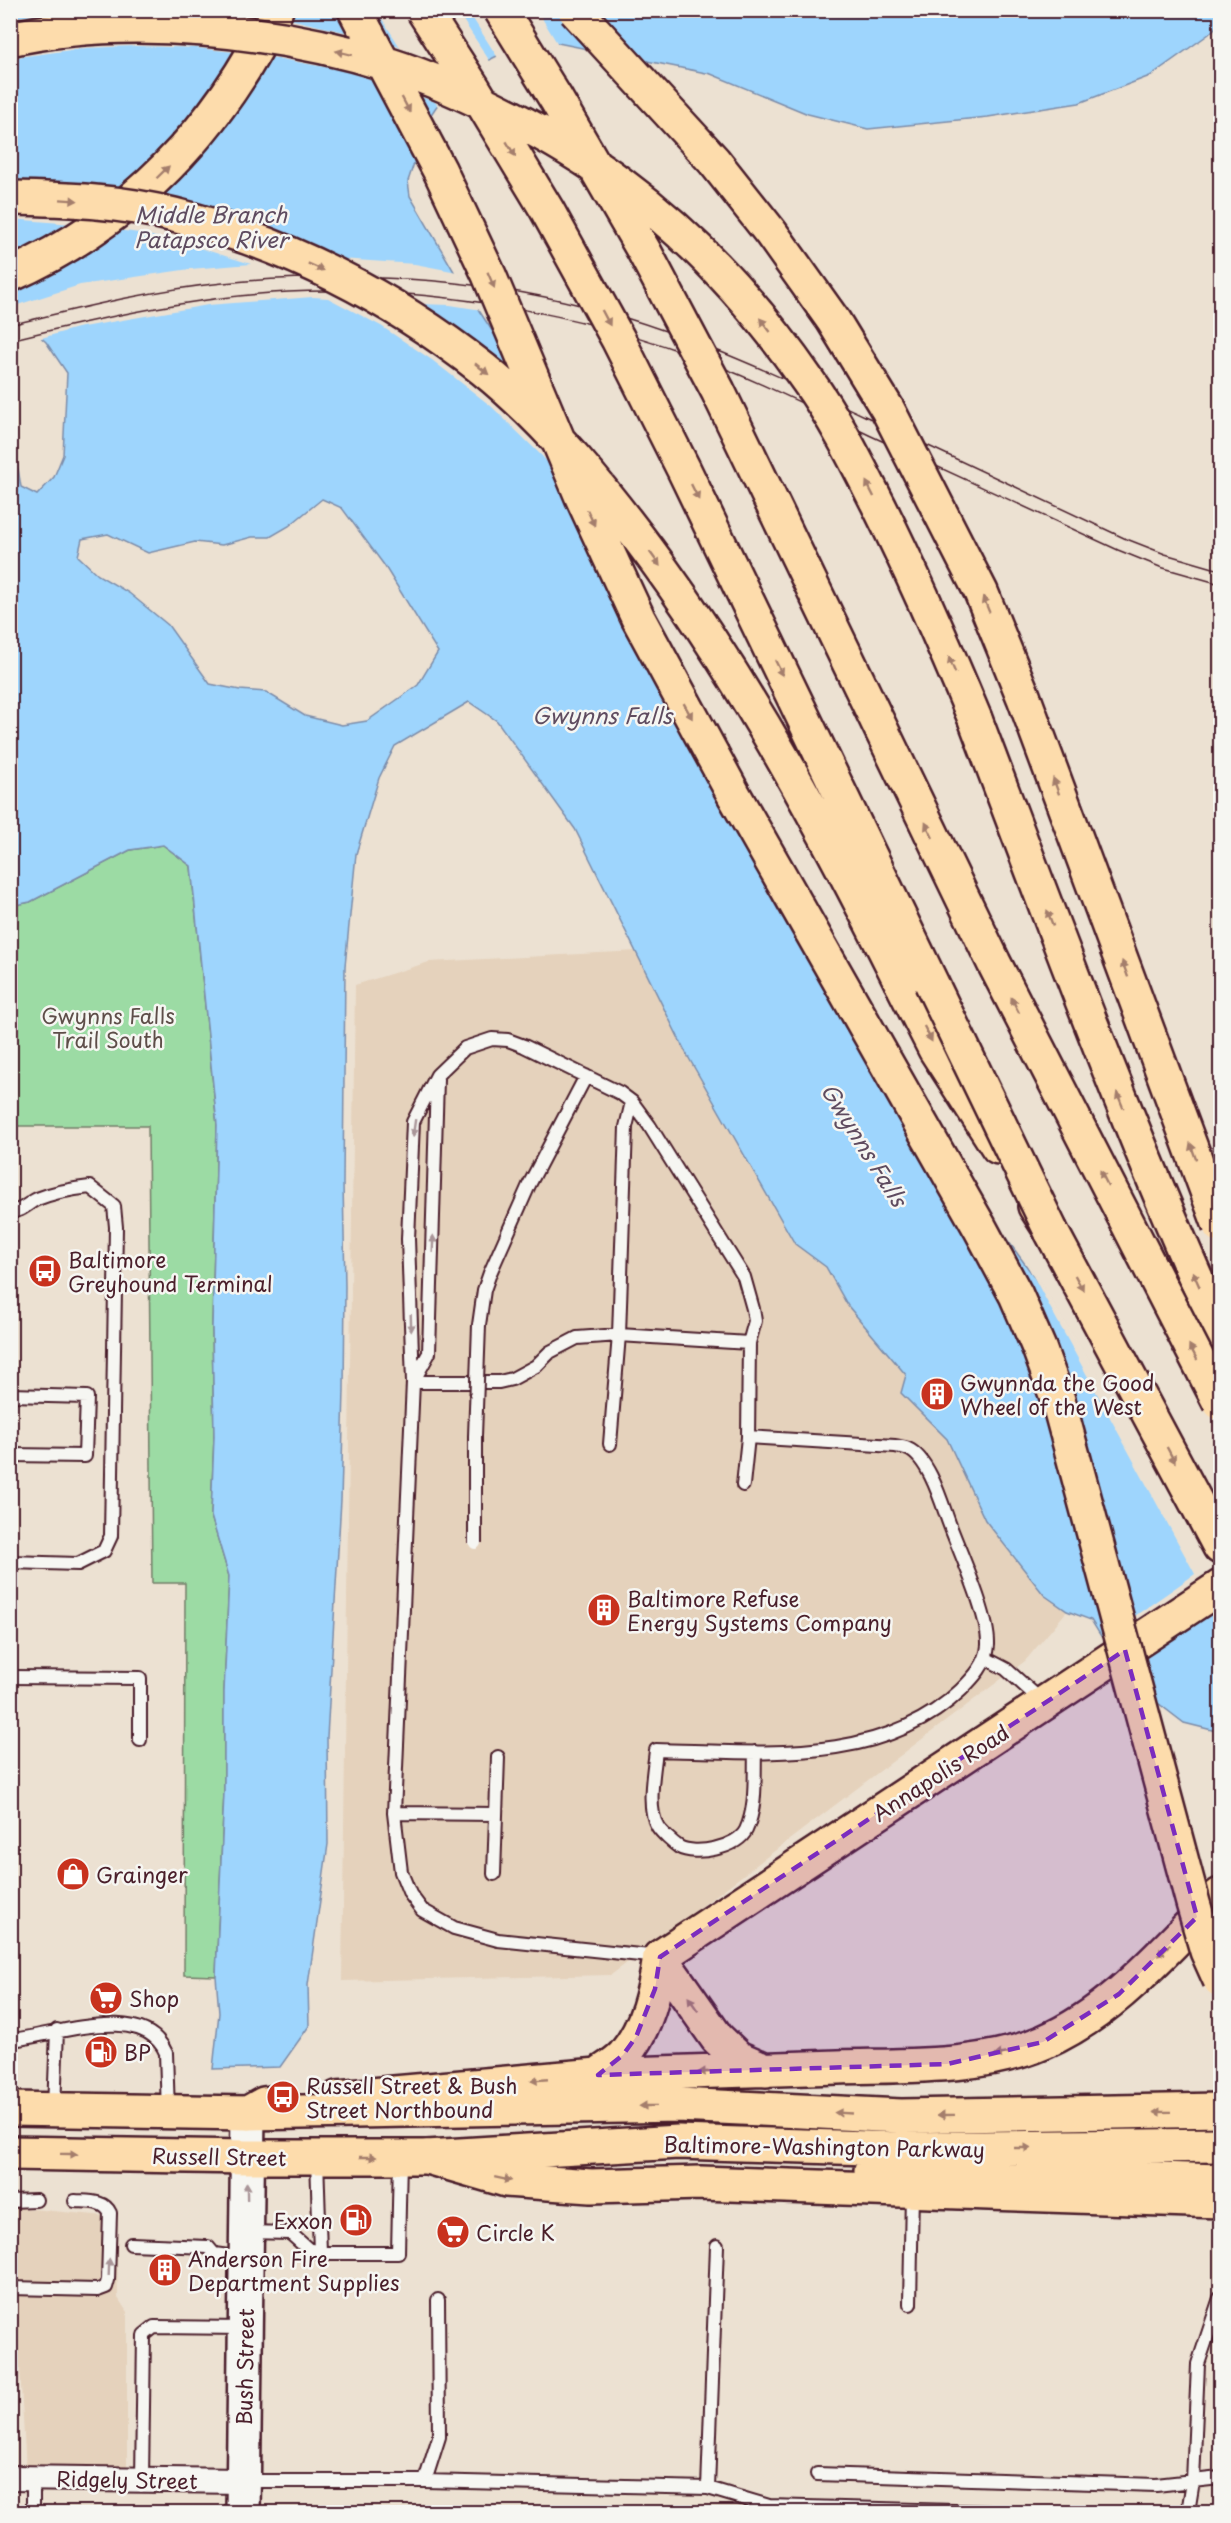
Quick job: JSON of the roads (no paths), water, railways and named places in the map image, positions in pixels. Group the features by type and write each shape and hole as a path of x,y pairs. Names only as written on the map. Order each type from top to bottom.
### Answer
{"main road":[{"path":"10,275 48,257 105,221 178,158 223,103 261,43 276,10"},
{"path":"355,10 441,171 489,275 582,497 638,618 740,805 1016,1295 1039,1348 1072,1450 1193,1903 1207,1951 1221,1980"},
{"path":"423,10 547,210 627,358 684,470 1051,1231 1221,1547"},
{"path":"501,10 556,99 644,251 718,391 1004,982 1221,1403"},
{"path":"575,10 714,161 771,233 833,320 893,420 985,602 1024,698 1221,1226"},
{"path":"10,39 82,29 188,28 294,42 391,65 478,102 590,163 657,213 727,280 783,347 829,413 902,553 975,719 1130,1124 1221,1332"},
{"path":"10,198 104,202 171,214 270,246 362,289 407,315 485,371 526,408 569,452 640,539 737,681 827,837 935,1049 1051,1231"},
{"name":"Annapolis Road","path":"660,1957 1221,1587"},
{"path":"248,2113 264,2104 598,2075 947,2064 1014,2052 1043,2042 1095,2013 1119,1994 1221,1895"},
{"path":"660,1957 717,2038 738,2058 766,2070"},
{"path":"598,2075 623,2055 636,2037 656,1989 660,1957"},
{"name":"Baltimore-Washington Parkway","path":"10,2109 248,2113 678,2105 901,2116 1221,2110"},
{"name":"Baltimore-Washington Parkway","path":"905,2170 1221,2145"},
{"path":"413,2157 558,2151 610,2159 681,2164 1221,2181"},
{"name":"Russell Street","path":"10,2153 413,2157"},
{"path":"413,2157 506,2180 591,2186 701,2183 905,2170 1221,2201"}],"street":[{"name":"Bush Street","path":"243,2497 248,2113"},
{"name":"Ridgely Street","path":"22,2478 142,2480 243,2497"}],"lane":[{"path":"660,1957 498,1940 454,1928 422,1910 410,1894 401,1872 394,1813 412,1382 408,1239 413,1122 437,1075 465,1048 492,1038 508,1040 524,1046 620,1093 632,1102 649,1125 744,1277 753,1308 755,1322 749,1343 748,1437 743,1485"},
{"path":"412,1382 429,1353 437,1075"},
{"path":"475,1543 475,1436 479,1325 484,1290 529,1185 586,1076"},
{"path":"610,1444 619,1335 626,1127 632,1102"},
{"path":"10,1212 15,1212 37,1199 71,1189 90,1187 114,1206 116,1227 111,1536 104,1551 78,1564 10,1562"},
{"path":"412,1382 499,1382 512,1379 536,1366 550,1352 577,1338 619,1335 749,1343"},
{"path":"10,1395 87,1397 86,1456 10,1455"},
{"path":"748,1437 895,1446 908,1449 916,1455 929,1473 985,1621 988,1645 985,1658 976,1675 955,1696 913,1725 859,1743 807,1751 656,1750 651,1798 658,1827 679,1847 698,1852 726,1846 745,1832 752,1809 755,1752"},
{"path":"985,1658 1006,1669 1044,1703"},
{"path":"10,1677 140,1678 140,1740"},
{"path":"494,1874 498,1757"},
{"path":"394,1813 496,1814"},
{"path":"10,2040 57,2030 97,2026 139,2027 152,2033 162,2044 166,2053 168,2112"},
{"path":"54,2110 57,2030"},
{"path":"317,2157 320,2253"},
{"path":"130,2244 208,2247 214,2254 290,2233 308,2249 320,2253 398,2253 413,2157"},
{"path":"905,2170 910,2304"},
{"path":"10,2201 36,2200"},
{"path":"10,2288 98,2290 106,2287 109,2259 108,2209 101,2204 75,2201"},
{"path":"708,2488 717,2246"},
{"path":"1188,2512 1193,2481 1198,2364 1221,2298"},
{"path":"425,2481 439,2437 438,2300"},
{"path":"142,2480 144,2335 154,2327 245,2328"},
{"path":"817,2474 1156,2486 1221,2478"},
{"path":"22,2478 33,2512"},
{"path":"243,2497 425,2481 708,2488 769,2506 992,2512"}],"water":[{"name":"Middle Branch Patapsco River","path":"11,11 1220,11 1220,23 1209,34 1150,76 1079,103 988,117 868,129 808,114 711,74 548,41 518,46 493,58 462,79 436,107 430,116 408,181 410,196 456,275 511,360 632,575 952,1164 1033,1275 1146,1457 1220,1548 1220,1732 1184,1723 1128,1680 1091,1620 1067,1611 1044,1595 985,1520 947,1439 901,1393 906,1375 848,1306 826,1267 795,1244 686,1053 575,829 497,721 469,702 395,746 379,778 356,854 345,966 344,1390 341,1500 327,1737 328,1844 308,1985 309,2026 280,2067 213,2069 219,2013 216,1976 224,1792 224,1692 229,1576 211,1516 214,1436 212,1327 217,1125 191,866 163,845 130,850 30,902 11,906 11,444 21,487 37,495 54,477 63,455 67,373 46,342 29,327 13,318 11,323","holes":["322,499 342,508 384,565 438,652 418,685 367,721 342,725 305,716 266,692 210,684 168,625 129,593 98,575 78,556 82,539 108,534 148,553 195,542 222,545 252,537 270,537 289,526"]}],"tram line":[{"path":"10,325 169,290 263,280 344,277 425,280 545,297 670,332 751,364 1124,538 1165,554 1220,570"},
{"path":"10,340 173,305 298,291 382,292 425,296 557,316 642,339 706,361 777,391 1118,550 1160,567 1220,584"}],"place":[{"name":"Baltimore Greyhound Terminal","path":"45,1271"},
{"name":"Gwynnda the Good Wheel of the West","path":"937,1394"},
{"name":"Baltimore Refuse Energy Systems Company","path":"604,1610"},
{"name":"Grainger","path":"73,1874"},
{"name":"Shop","path":"106,1998"},
{"name":"BP","path":"101,2052"},
{"name":"Russell Street & Bush Street Northbound","path":"283,2097"},
{"name":"Exxon","path":"356,2220"},
{"name":"Circle K","path":"453,2232"},
{"name":"Anderson Fire Department Supplies","path":"165,2270"}],"water label":[{"name":"Gwynns Falls","path":"602,714"},
{"name":"Gwynns Falls","path":"865,1144"}],"park label":[{"name":"Gwynns Falls Trail South","path":"108,1027"}]}
